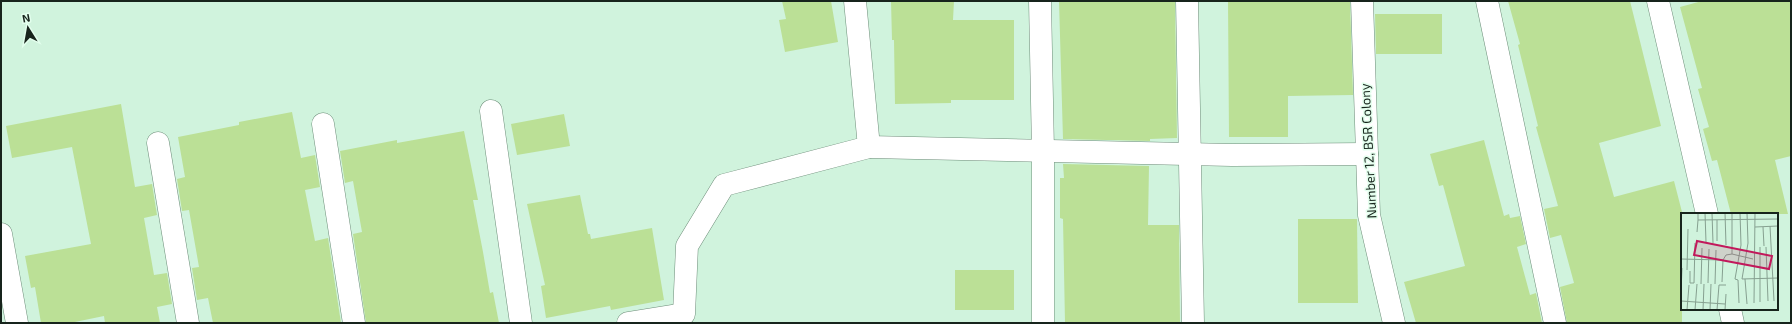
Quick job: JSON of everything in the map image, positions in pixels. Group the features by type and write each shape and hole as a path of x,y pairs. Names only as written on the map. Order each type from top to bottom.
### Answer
{"street":[{"path":"855,1 860,149"},
{"path":"1040,1 1044,151 1043,323"},
{"path":"1187,1 1193,323"},
{"name":"Number 12, BSR Colony","path":"1362,1 1369,215 1394,323"},
{"path":"1487,1 1555,323"},
{"path":"1658,1 1708,213"},
{"path":"491,111 522,323"},
{"path":"323,124 354,323"},
{"path":"158,143 188,323"},
{"path":"628,323 685,319 687,246 724,184 860,149 1191,154 1367,154"},
{"path":"1,234 17,323"},
{"path":"1730,310 1733,323"}],"building":[{"path":"782,1 831,1 838,42 785,52 779,20 786,19"},
{"path":"891,1 954,1 953,20 1014,20 1014,100 951,100 951,103 895,104 894,40 892,40"},
{"path":"1059,1 1175,1 1177,138 1150,139 1150,141 1063,139"},
{"path":"1228,1 1350,1 1353,95 1288,96 1288,137 1229,137"},
{"path":"1508,1 1630,1 1661,126 1599,143 1614,197 1674,181 1682,212 1682,323 1567,323 1560,287 1574,283 1561,235 1550,238 1544,209 1558,206 1536,127 1538,126 1518,45 1520,44"},
{"path":"1702,1 1791,1 1791,156 1775,160 1788,214 1731,213 1717,160 1712,161 1703,129 1709,127 1698,89 1702,88 1680,7"},
{"path":"1375,14 1442,14 1442,54 1376,54"},
{"path":"121,104 135,187 152,184 157,215 144,218 154,275 167,273 172,304 157,307 160,323 105,323 104,316 70,323 41,323 35,287 31,288 25,256 91,244 72,147 12,158 6,126"},
{"path":"292,112 301,158 315,155 320,187 305,190 315,241 328,238 341,323 213,323 208,298 197,300 192,268 199,267 189,210 182,211 177,179 185,177 178,137 239,125 239,122"},
{"path":"564,114 570,146 517,155 511,124"},
{"path":"464,131 478,200 473,200 490,293 493,292 499,323 366,323 353,234 362,232 353,181 345,183 340,151 397,140 397,143"},
{"path":"1484,140 1504,216 1509,214 1510,218 1520,216 1526,244 1517,247 1530,295 1536,293 1542,323 1416,323 1404,282 1465,266 1443,185 1439,186 1430,154"},
{"path":"1063,164 1149,166 1148,225 1179,225 1180,323 1065,323 1063,219 1060,218 1060,178 1064,178"},
{"path":"580,195 588,234 590,234 591,239 652,228 664,300 611,310 610,306 546,318 541,286 545,285 527,204"},
{"path":"1298,219 1357,219 1358,303 1298,303"},
{"path":"955,270 1014,270 1014,310 955,310"}]}
